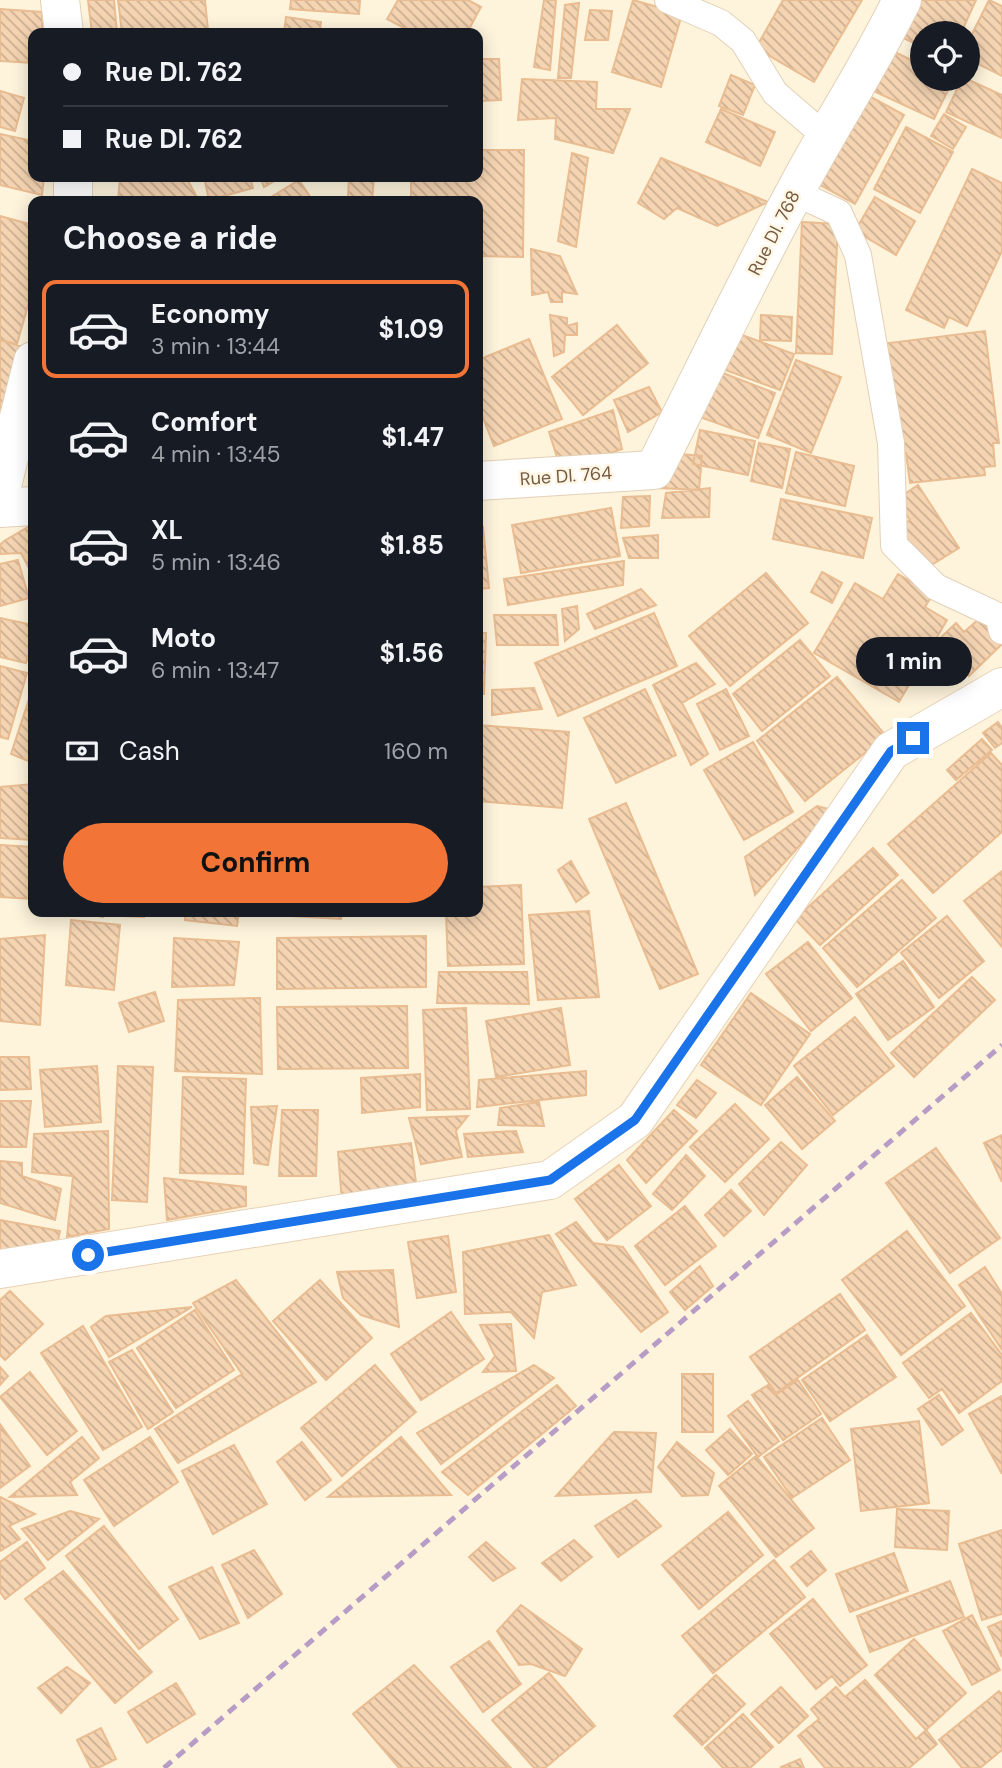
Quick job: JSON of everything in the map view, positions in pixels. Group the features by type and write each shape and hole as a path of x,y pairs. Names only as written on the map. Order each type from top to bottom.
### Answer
{"street":[{"path":"60,0 63,28"},
{"name":"Rue DI. 768","path":"654,470 794,192 876,54 902,0"},
{"path":"0,494 28,381"},
{"name":"Rue DI. 764","path":"483,481 654,470"},
{"path":"0,508 28,506"},
{"path":"0,1269 550,1180 635,1120 891,751 1002,687"}],"lane":[{"path":"668,0 721,23 743,41 775,93 825,136"},
{"path":"794,192 839,214 858,255 891,443 894,545 936,587 998,616 1002,631"}],"building":[{"path":"88,0 114,0 117,28 91,28"},
{"path":"118,0 205,0 208,28 121,28"},
{"path":"291,0 360,0 359,14 290,9"},
{"path":"398,0 468,0 481,7 470,28 404,28 387,19"},
{"path":"544,0 556,0 550,70 534,67"},
{"path":"633,0 682,14 661,87 612,72"},
{"path":"783,0 862,0 814,82 756,48"},
{"path":"913,0 976,0 966,21 910,21 910,41 897,35"},
{"path":"989,0 1002,6 1002,76 980,65 978,21"},
{"path":"579,3 571,78 558,78 565,5"},
{"path":"0,9 42,12 42,28 28,28 28,63 0,61"},
{"path":"590,10 612,11 608,40 585,40"},
{"path":"286,17 321,22 320,28 285,28"},
{"path":"886,48 910,59 910,91 948,91 934,119 867,88"},
{"path":"483,59 499,59 501,100 483,101"},
{"path":"731,75 755,85 743,115 719,106"},
{"path":"522,79 597,82 596,109 630,109 613,153 555,139 556,118 518,120"},
{"path":"980,85 1002,95 1002,138 946,112 956,91 980,91"},
{"path":"0,91 24,98 15,131 0,127"},
{"path":"860,91 904,115 855,204 811,180"},
{"path":"721,109 775,132 760,166 706,142"},
{"path":"944,114 966,127 953,149 931,136"},
{"path":"906,127 953,152 920,213 874,189"},
{"path":"0,134 28,140 28,182 43,182 42,195 0,185"},
{"path":"483,150 524,150 523,257 483,256 483,196 411,196 411,182 483,182"},
{"path":"572,153 588,158 576,247 558,241"},
{"path":"661,158 768,202 717,226 677,208 664,219 638,203"},
{"path":"972,169 1002,183 1002,251 967,326 949,317 944,328 906,310"},
{"path":"120,182 189,182 196,196 118,196"},
{"path":"205,182 251,182 253,188 224,196 208,196"},
{"path":"300,182 310,196 273,196"},
{"path":"349,182 374,182 372,196 348,196"},
{"path":"875,197 915,221 896,255 855,231"},
{"path":"0,216 28,224 28,306 17,344 0,340"},
{"path":"802,222 838,224 832,354 796,353"},
{"path":"531,249 560,256 577,294 562,292 562,302 551,302 548,292 532,295"},
{"path":"550,315 567,318 567,326 577,323 577,335 565,335 564,352 554,356"},
{"path":"761,315 792,317 791,341 760,340"},
{"path":"617,325 648,363 583,415 552,377"},
{"path":"731,331 794,354 780,390 717,367"},
{"path":"985,331 999,443 993,443 995,466 984,467 985,475 910,483 906,453 894,454 881,344"},
{"path":"529,339 562,419 494,446 483,418 483,358"},
{"path":"0,340 20,346 0,418"},
{"path":"796,360 841,377 811,453 767,435"},
{"path":"715,370 775,393 758,438 697,416"},
{"path":"649,387 662,412 628,432 614,400"},
{"path":"613,410 622,449 561,470 549,432"},
{"path":"700,430 755,441 748,475 693,464"},
{"path":"759,443 790,449 782,488 751,481"},
{"path":"796,452 854,466 845,506 786,493"},
{"path":"669,453 702,456 699,490 658,488"},
{"path":"918,485 959,548 925,569 898,528 910,520 896,500"},
{"path":"710,488 709,517 662,518 666,493"},
{"path":"650,496 649,526 621,528 623,497"},
{"path":"781,499 872,518 863,558 773,539"},
{"path":"611,508 620,556 521,573 512,525"},
{"path":"28,527 28,566 21,553 0,554 0,545"},
{"path":"483,527 489,588 483,589"},
{"path":"658,535 658,558 629,558 623,538"},
{"path":"18,560 28,598 0,606 0,564"},
{"path":"624,561 623,585 508,605 504,579"},
{"path":"822,572 842,583 832,603 811,592"},
{"path":"766,573 808,623 730,686 689,636"},
{"path":"898,574 933,594 925,607 947,620 899,702 814,653 855,583 883,599"},
{"path":"641,589 656,605 595,629 587,614"},
{"path":"577,606 579,629 565,641 562,609"},
{"path":"654,613 677,666 558,716 535,663"},
{"path":"494,615 556,615 558,645 497,645"},
{"path":"0,618 28,624 26,663 0,657"},
{"path":"979,619 1002,644 969,676 936,642 956,623 964,632"},
{"path":"483,633 486,633 484,694"},
{"path":"800,640 830,676 762,731 733,694"},
{"path":"696,663 715,684 682,703 708,754 691,765 653,685"},
{"path":"0,666 27,673 8,739 0,737"},
{"path":"837,677 886,736 805,801 757,741"},
{"path":"534,688 542,709 492,715 492,690"},
{"path":"645,689 676,755 616,783 584,718"},
{"path":"726,689 749,736 720,750 697,704"},
{"path":"28,702 28,761 11,754"},
{"path":"998,722 1002,728 1002,743 995,748 983,733"},
{"path":"483,725 569,732 562,808 483,801"},
{"path":"982,739 992,750 956,780 947,770"},
{"path":"753,742 793,812 744,840 704,770"},
{"path":"991,753 1002,765 1002,832 933,893 888,844"},
{"path":"28,784 28,840 0,838 0,787"},
{"path":"626,803 698,974 660,989 589,819"},
{"path":"817,806 832,810 755,895 745,857"},
{"path":"0,845 28,847 28,899 0,897"},
{"path":"873,848 898,875 820,945 795,919"},
{"path":"571,861 589,893 576,902 558,870"},
{"path":"1002,871 1002,947 964,901"},
{"path":"902,880 936,918 857,987 823,948"},
{"path":"521,885 524,964 448,966 446,917 483,917 483,887"},
{"path":"589,911 599,997 538,1000 529,915"},
{"path":"947,916 984,961 939,998 901,953"},
{"path":"185,917 238,917 237,926 185,920"},
{"path":"308,917 341,917 341,919"},
{"path":"71,920 120,925 114,990 66,985"},
{"path":"45,935 40,1025 0,1021 0,939"},
{"path":"426,936 426,987 277,989 277,938"},
{"path":"174,938 239,942 234,985 172,987"},
{"path":"808,942 852,998 811,1031 766,974"},
{"path":"903,961 934,1007 888,1040 856,994"},
{"path":"439,972 527,972 529,1004 437,1003"},
{"path":"972,977 995,1000 914,1077 891,1053"},
{"path":"155,992 164,1021 129,1032 119,1003"},
{"path":"751,993 810,1034 761,1105 701,1065"},
{"path":"260,998 262,1074 175,1071 178,1000"},
{"path":"407,1006 408,1068 278,1069 277,1007"},
{"path":"466,1008 470,1109 427,1110 423,1010"},
{"path":"561,1008 570,1065 496,1077 486,1021"},
{"path":"855,1017 894,1066 833,1115 794,1066"},
{"path":"0,1057 29,1057 31,1089 0,1090"},
{"path":"97,1066 101,1122 45,1127 40,1070"},
{"path":"118,1066 153,1067 147,1202 112,1200"},
{"path":"586,1071 586,1095 477,1107 479,1080"},
{"path":"420,1074 420,1107 362,1113 361,1078"},
{"path":"183,1077 246,1079 243,1174 180,1173"},
{"path":"797,1077 835,1121 802,1149 765,1105"},
{"path":"697,1080 716,1093 696,1118 677,1105"},
{"path":"0,1101 31,1101 26,1147 0,1147"},
{"path":"539,1102 544,1126 498,1125 500,1108"},
{"path":"735,1104 769,1139 725,1182 690,1147"},
{"path":"277,1106 268,1165 254,1163 251,1107"},
{"path":"282,1110 318,1110 316,1176 279,1176"},
{"path":"674,1110 697,1131 646,1183 627,1160"},
{"path":"468,1116 456,1131 462,1157 421,1164 409,1118"},
{"path":"108,1131 109,1229 67,1237 73,1176 32,1172 34,1134"},
{"path":"516,1131 523,1152 468,1157 464,1134"},
{"path":"1002,1135 1002,1182 984,1143"},
{"path":"781,1142 807,1165 764,1215 739,1184"},
{"path":"411,1143 417,1191 342,1202 338,1152"},
{"path":"936,1148 1000,1238 950,1273 886,1183"},
{"path":"686,1155 705,1176 672,1210 653,1194"},
{"path":"0,1161 22,1163 22,1176 61,1189 55,1220 0,1203"},
{"path":"619,1165 651,1206 607,1240 575,1199"},
{"path":"164,1178 246,1187 246,1206 167,1220"},
{"path":"731,1190 751,1211 724,1236 705,1215"},
{"path":"685,1206 716,1246 665,1285 635,1246"},
{"path":"0,1220 60,1231 55,1255 0,1254"},
{"path":"576,1222 593,1243 623,1247 668,1312 641,1332 556,1234"},
{"path":"907,1231 965,1306 901,1355 842,1280"},
{"path":"549,1235 576,1285 542,1292 534,1338 511,1312 465,1314 463,1252"},
{"path":"448,1236 456,1292 417,1298 408,1242"},
{"path":"700,1266 713,1286 685,1310 670,1292"},
{"path":"985,1267 1002,1294 1002,1350 959,1285"},
{"path":"393,1270 399,1327 361,1315 343,1298 337,1272"},
{"path":"236,1280 316,1382 178,1463 155,1429 242,1374 193,1303"},
{"path":"320,1280 372,1338 326,1380 273,1321"},
{"path":"10,1291 43,1324 5,1360 0,1355 0,1300"},
{"path":"840,1294 865,1330 776,1393 750,1357"},
{"path":"192,1307 109,1357 91,1327 106,1316"},
{"path":"195,1310 234,1370 176,1408 137,1348"},
{"path":"451,1312 484,1359 421,1400 391,1354"},
{"path":"971,1313 1002,1355 1002,1381 959,1413 942,1389 929,1398 903,1363"},
{"path":"511,1324 516,1371 483,1372 495,1356 480,1325"},
{"path":"83,1326 142,1427 103,1450 41,1353"},
{"path":"867,1335 896,1377 830,1421 802,1380"},
{"path":"132,1350 173,1412 148,1429 109,1362"},
{"path":"375,1365 416,1412 342,1476 301,1428"},
{"path":"534,1365 554,1378 441,1464 417,1433"},
{"path":"0,1367 8,1376 0,1385"},
{"path":"30,1372 77,1431 47,1455 0,1397"},
{"path":"682,1374 713,1374 713,1432 682,1432"},
{"path":"798,1380 821,1414 783,1440 752,1395 768,1385 775,1395"},
{"path":"557,1385 576,1406 468,1495 442,1472"},
{"path":"939,1395 963,1430 942,1445 918,1409"},
{"path":"1002,1396 1002,1474 969,1414"},
{"path":"748,1401 779,1441 758,1457 728,1416"},
{"path":"822,1418 850,1460 792,1498 764,1457"},
{"path":"919,1421 929,1503 861,1511 851,1429"},
{"path":"0,1424 30,1466 0,1488"},
{"path":"730,1429 752,1454 728,1475 706,1450"},
{"path":"614,1432 656,1433 651,1492 556,1496"},
{"path":"82,1437 99,1458 70,1482 77,1495 10,1497"},
{"path":"150,1437 178,1482 114,1526 84,1480"},
{"path":"401,1437 451,1495 328,1497"},
{"path":"302,1442 331,1480 305,1500 277,1462"},
{"path":"677,1442 714,1473 708,1495 682,1496 658,1467"},
{"path":"234,1445 267,1504 213,1534 182,1471"},
{"path":"756,1456 814,1528 776,1557 719,1486"},
{"path":"0,1497 35,1514 9,1526 20,1539 0,1551"},
{"path":"636,1500 661,1526 618,1557 595,1526"},
{"path":"897,1509 949,1511 947,1550 895,1547"},
{"path":"70,1511 99,1519 48,1560 22,1529"},
{"path":"728,1512 763,1555 699,1609 662,1565"},
{"path":"104,1526 178,1619 139,1649 66,1556"},
{"path":"1002,1530 1002,1614 982,1620 959,1544"},
{"path":"574,1540 592,1557 561,1581 542,1563"},
{"path":"27,1542 45,1568 5,1599 0,1592 0,1562"},
{"path":"486,1542 515,1568 493,1581 469,1557"},
{"path":"254,1550 282,1594 248,1618 222,1565"},
{"path":"811,1551 826,1570 807,1586 791,1567"},
{"path":"894,1553 908,1591 850,1612 836,1574"},
{"path":"774,1560 805,1597 713,1673 682,1636"},
{"path":"212,1567 239,1623 200,1639 169,1587"},
{"path":"63,1571 152,1672 115,1703 25,1599"},
{"path":"950,1581 964,1617 870,1652 857,1616"},
{"path":"813,1599 867,1665 840,1686 832,1676 816,1689 770,1634"},
{"path":"521,1605 582,1649 565,1676 531,1664 519,1665 497,1631"},
{"path":"972,1615 1000,1670 972,1685 943,1631"},
{"path":"1002,1621 1002,1657 988,1627"},
{"path":"914,1639 966,1693 926,1730 875,1675"},
{"path":"489,1641 521,1684 483,1712 451,1667"},
{"path":"414,1665 511,1768 399,1768 353,1714"},
{"path":"67,1667 90,1683 61,1713 38,1688"},
{"path":"549,1673 595,1726 545,1768 534,1768 492,1720"},
{"path":"716,1675 745,1704 702,1745 674,1716"},
{"path":"865,1680 916,1739 926,1730 937,1744 909,1768 825,1768 798,1736 819,1719 811,1709 836,1687 845,1697"},
{"path":"176,1683 195,1714 147,1743 128,1712"},
{"path":"781,1687 808,1716 779,1743 751,1714"},
{"path":"999,1691 1002,1694 1002,1750 980,1768 962,1768 939,1740"},
{"path":"743,1714 773,1747 750,1768 723,1768 705,1748"},
{"path":"101,1728 116,1759 98,1768 91,1768 77,1740"},
{"path":"800,1759 804,1768 781,1767"}],"railway":[{"path":"164,1768 1002,1045"}],"route":[{"path":"88,1255 550,1180 635,1120 891,751 913,738"}]}
